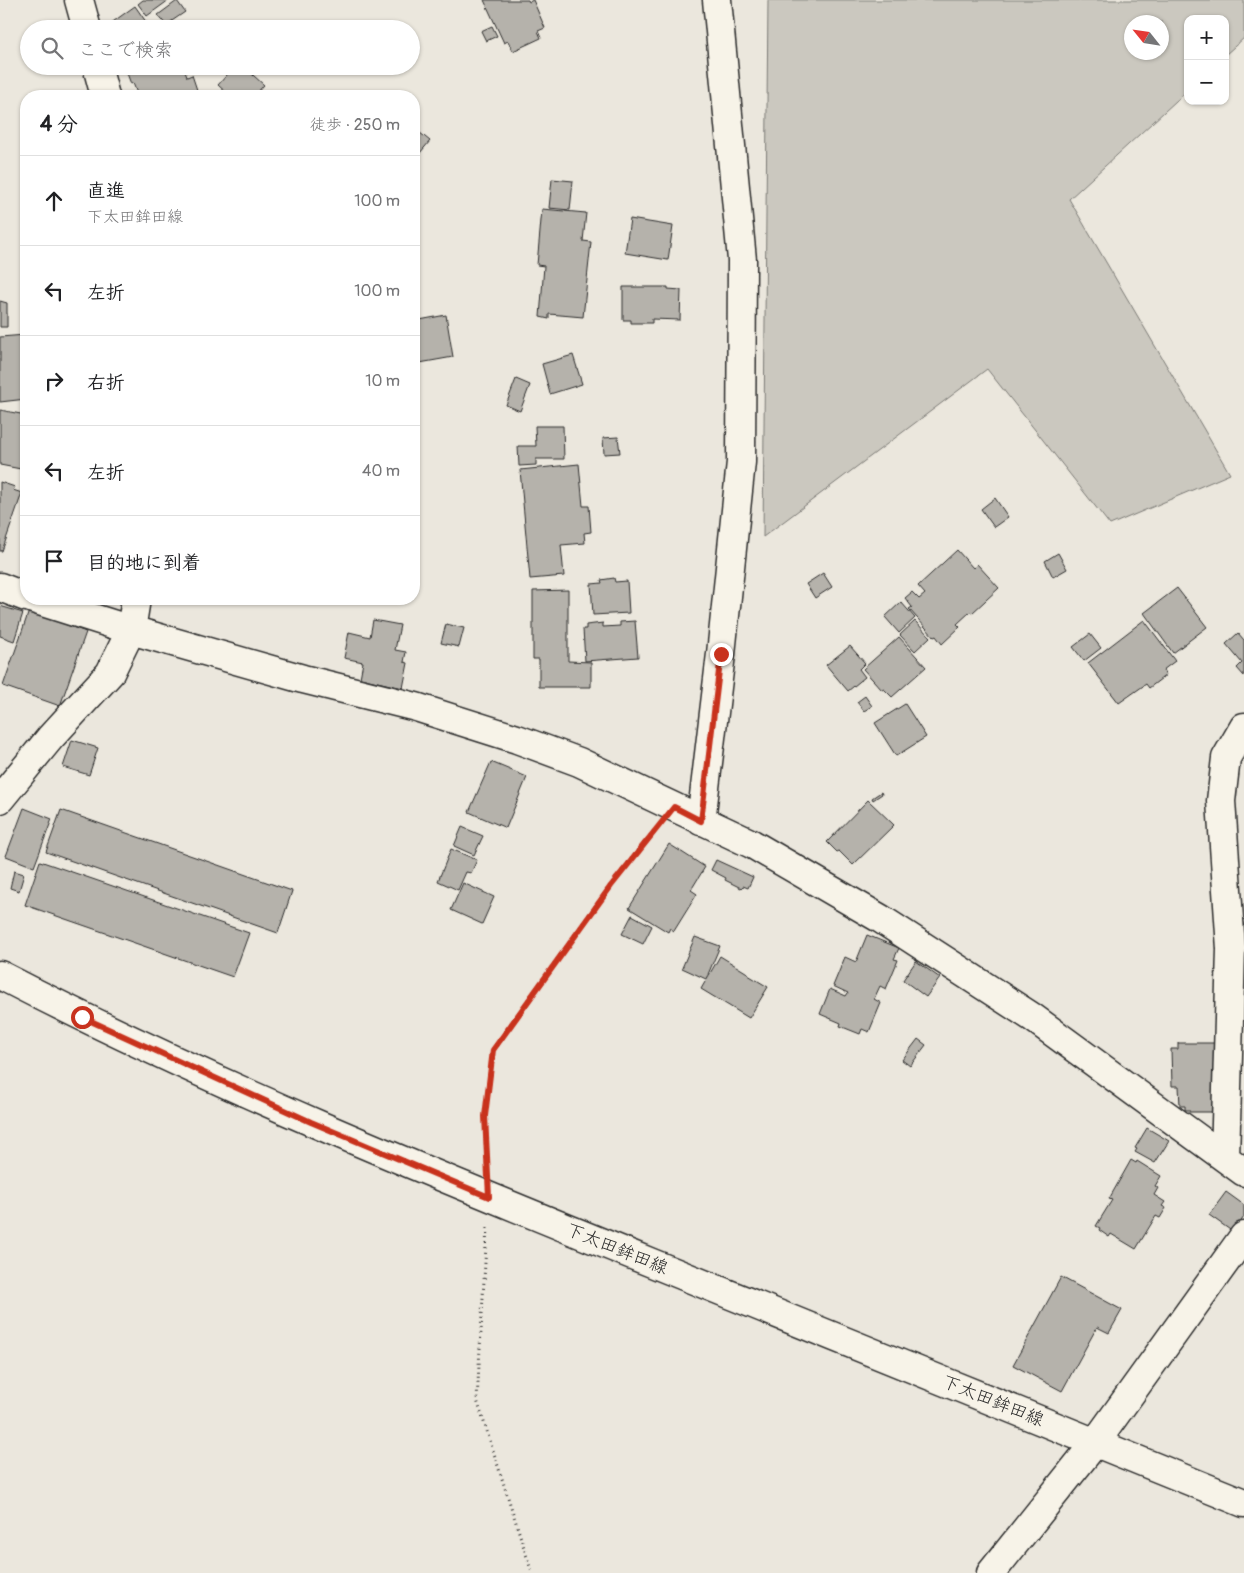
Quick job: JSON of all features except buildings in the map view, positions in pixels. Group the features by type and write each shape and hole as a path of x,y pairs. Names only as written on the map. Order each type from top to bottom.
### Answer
{"street":[{"path":"79,0 84,20"},
{"path":"701,821 741,462 742,260 717,0"},
{"path":"99,75 103,90"},
{"path":"0,588 20,594"},
{"path":"52,605 131,630 303,679 416,707 517,739 579,762 752,844 881,919 1032,1017 1235,1165"},
{"path":"0,799 50,738 110,673 131,630 135,605"},
{"path":"1235,1165 1231,949 1221,800 1226,758 1244,727"},
{"name":"下太田鉾田線","path":"0,975 82,1017 311,1122 489,1197 1244,1503"},
{"path":"991,1573 1095,1442 1244,1236"}],"path":[{"path":"532,1573 476,1400 489,1197 485,1116 493,1050 611,886 674,807"}],"shaded area":[{"path":"768,0 1244,0 1244,38 1229,51 1229,15 1184,15 1184,94 1069,199 1230,474 1110,525 987,369 763,537"}],"route":[{"path":"82,1017 311,1122 489,1197 485,1116 493,1050 611,886 674,807 701,821 721,654"}]}
